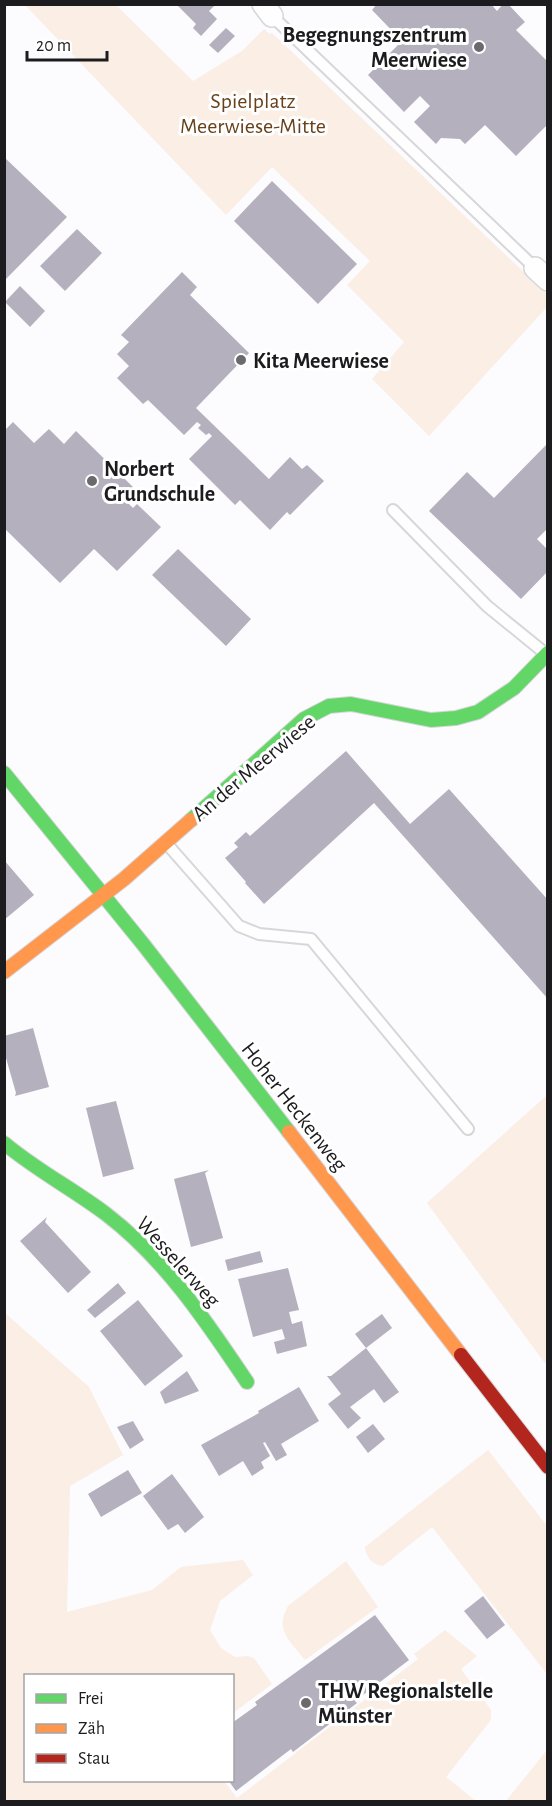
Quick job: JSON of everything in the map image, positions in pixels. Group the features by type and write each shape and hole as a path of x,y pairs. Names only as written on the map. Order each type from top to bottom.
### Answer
{"street":[{"name":"An der Meerwiese","path":"4,972 104,895 304,719 329,706 351,704 431,720 456,718 478,712 514,688 547,653"},
{"name":"Hoher Heckenweg","path":"4,772 104,895 548,1467"},
{"name":"Wesselerweg","path":"4,1143 41,1172 105,1214 145,1248 201,1312 247,1382"}],"lane":[{"path":"268,10 541,274"},
{"path":"393,510 487,606 547,653"},
{"path":"165,842 238,926 258,934 311,939 468,1129"}],"green space":[{"name":"Spielplatz Meerwiese-Mitte","path":"25,5 116,5 193,81 242,51 264,29 272,33 547,294 547,307 429,436 372,379 404,342 347,285 370,261 272,167 226,215"},
{"path":"547,1095 547,1366 427,1203"},
{"path":"4,1312 89,1387 123,1455 70,1486 67,1612 152,1590 181,1567 243,1560 253,1575 220,1601 210,1630 221,1648 235,1657 254,1658 272,1684 234,1712 234,1674 24,1674 24,1782 225,1782 237,1798 418,1659 414,1654 445,1630 477,1656 461,1669 491,1710 491,1720 446,1777 476,1801 5,1801"},
{"path":"488,1450 547,1526 547,1674 432,1527 383,1566 373,1562 366,1551 365,1547"},
{"path":"346,1561 378,1607 305,1660 289,1641 283,1629 284,1614 288,1606"},
{"path":"547,1750 547,1801 506,1801"}],"building":[{"path":"176,4 216,4 209,11 217,19 201,36 193,28 196,24"},
{"path":"377,4 491,4 497,11 503,4 508,4 525,22 516,30 548,62 548,124 516,156 485,125 465,144 460,139 441,138 436,144 414,122 430,106 420,96 404,112 368,75 402,41 372,10"},
{"path":"226,28 235,36 218,53 209,45"},
{"path":"4,157 67,217 4,281"},
{"path":"272,181 357,264 318,304 234,221"},
{"path":"77,229 102,253 65,291 40,266"},
{"path":"182,272 197,287 190,295 249,353 196,408 269,479 290,457 302,469 307,465 324,481 290,515 287,512 270,530 240,500 235,505 189,459 212,436 209,433 206,435 198,428 201,425 197,422 184,435 148,400 143,404 117,378 129,366 117,354 129,342 121,335"},
{"path":"20,286 45,311 30,327 5,302"},
{"path":"13,422 34,443 49,429 64,444 76,431 135,489 125,500 133,508 137,504 161,527 117,571 94,549 60,583 4,528 4,431"},
{"path":"548,443 548,528 537,539 548,550 548,571 521,599 429,511 467,472 494,498"},
{"path":"178,549 251,619 226,646 152,575"},
{"path":"346,751 410,824 449,789 548,900 548,999 374,803 264,904 245,883 225,858 238,847 234,843 246,832 250,836"},
{"path":"4,860 34,895 4,920"},
{"path":"33,1028 49,1087 15,1096 4,1051 4,1036"},
{"path":"116,1101 134,1169 103,1177 86,1108"},
{"path":"209,1170 205,1173 223,1238 191,1247 174,1179"},
{"path":"47,1217 45,1222 91,1272 68,1293 20,1241"},
{"path":"260,1251 263,1262 228,1271 225,1260"},
{"path":"288,1268 299,1310 289,1312 292,1324 302,1321 307,1346 277,1354 274,1342 285,1339 282,1329 253,1337 238,1279"},
{"path":"118,1283 126,1293 95,1318 87,1310"},
{"path":"138,1300 183,1356 145,1386 100,1331"},
{"path":"382,1314 392,1328 366,1348 355,1334"},
{"path":"366,1348 399,1392 384,1403 374,1389 350,1407 361,1418 348,1429 328,1404 341,1394 327,1376 331,1376"},
{"path":"187,1371 199,1391 165,1404 160,1392"},
{"path":"299,1387 319,1421 281,1444 287,1455 276,1461 265,1442 263,1443 270,1456 261,1462 264,1468 252,1476 243,1461 219,1476 201,1445 259,1413 258,1411"},
{"path":"133,1421 144,1440 130,1449 117,1427"},
{"path":"373,1424 385,1439 368,1453 356,1437"},
{"path":"128,1470 142,1493 101,1517 88,1494"},
{"path":"172,1474 204,1517 185,1533 178,1524 168,1530 143,1496"},
{"path":"483,1596 505,1625 487,1639 464,1611"},
{"name":"THW Regionalstelle Münster","path":"375,1615 409,1660 293,1752 291,1749 236,1791 229,1782 234,1782 234,1722 257,1705 255,1702"}],"traffic: fast":[{"path":"191,820 304,719 329,706 351,704 431,720 456,718 478,712 514,688 548,653"},
{"path":"4,773 143,944 289,1132"},
{"path":"4,1143 106,1214 147,1251 200,1314 247,1382"}],"traffic: slow":[{"path":"4,972 124,879 191,820"},
{"path":"289,1132 461,1355"}],"traffic: jam":[{"path":"461,1355 548,1467"}],"place":[{"name":"Begegnungszentrum Meerwiese","path":"479,47"},
{"name":"Kita Meerwiese","path":"241,360"},
{"name":"Norbert Grundschule","path":"92,481"},
{"name":"THW Regionalstelle Münster","path":"306,1703"}]}
